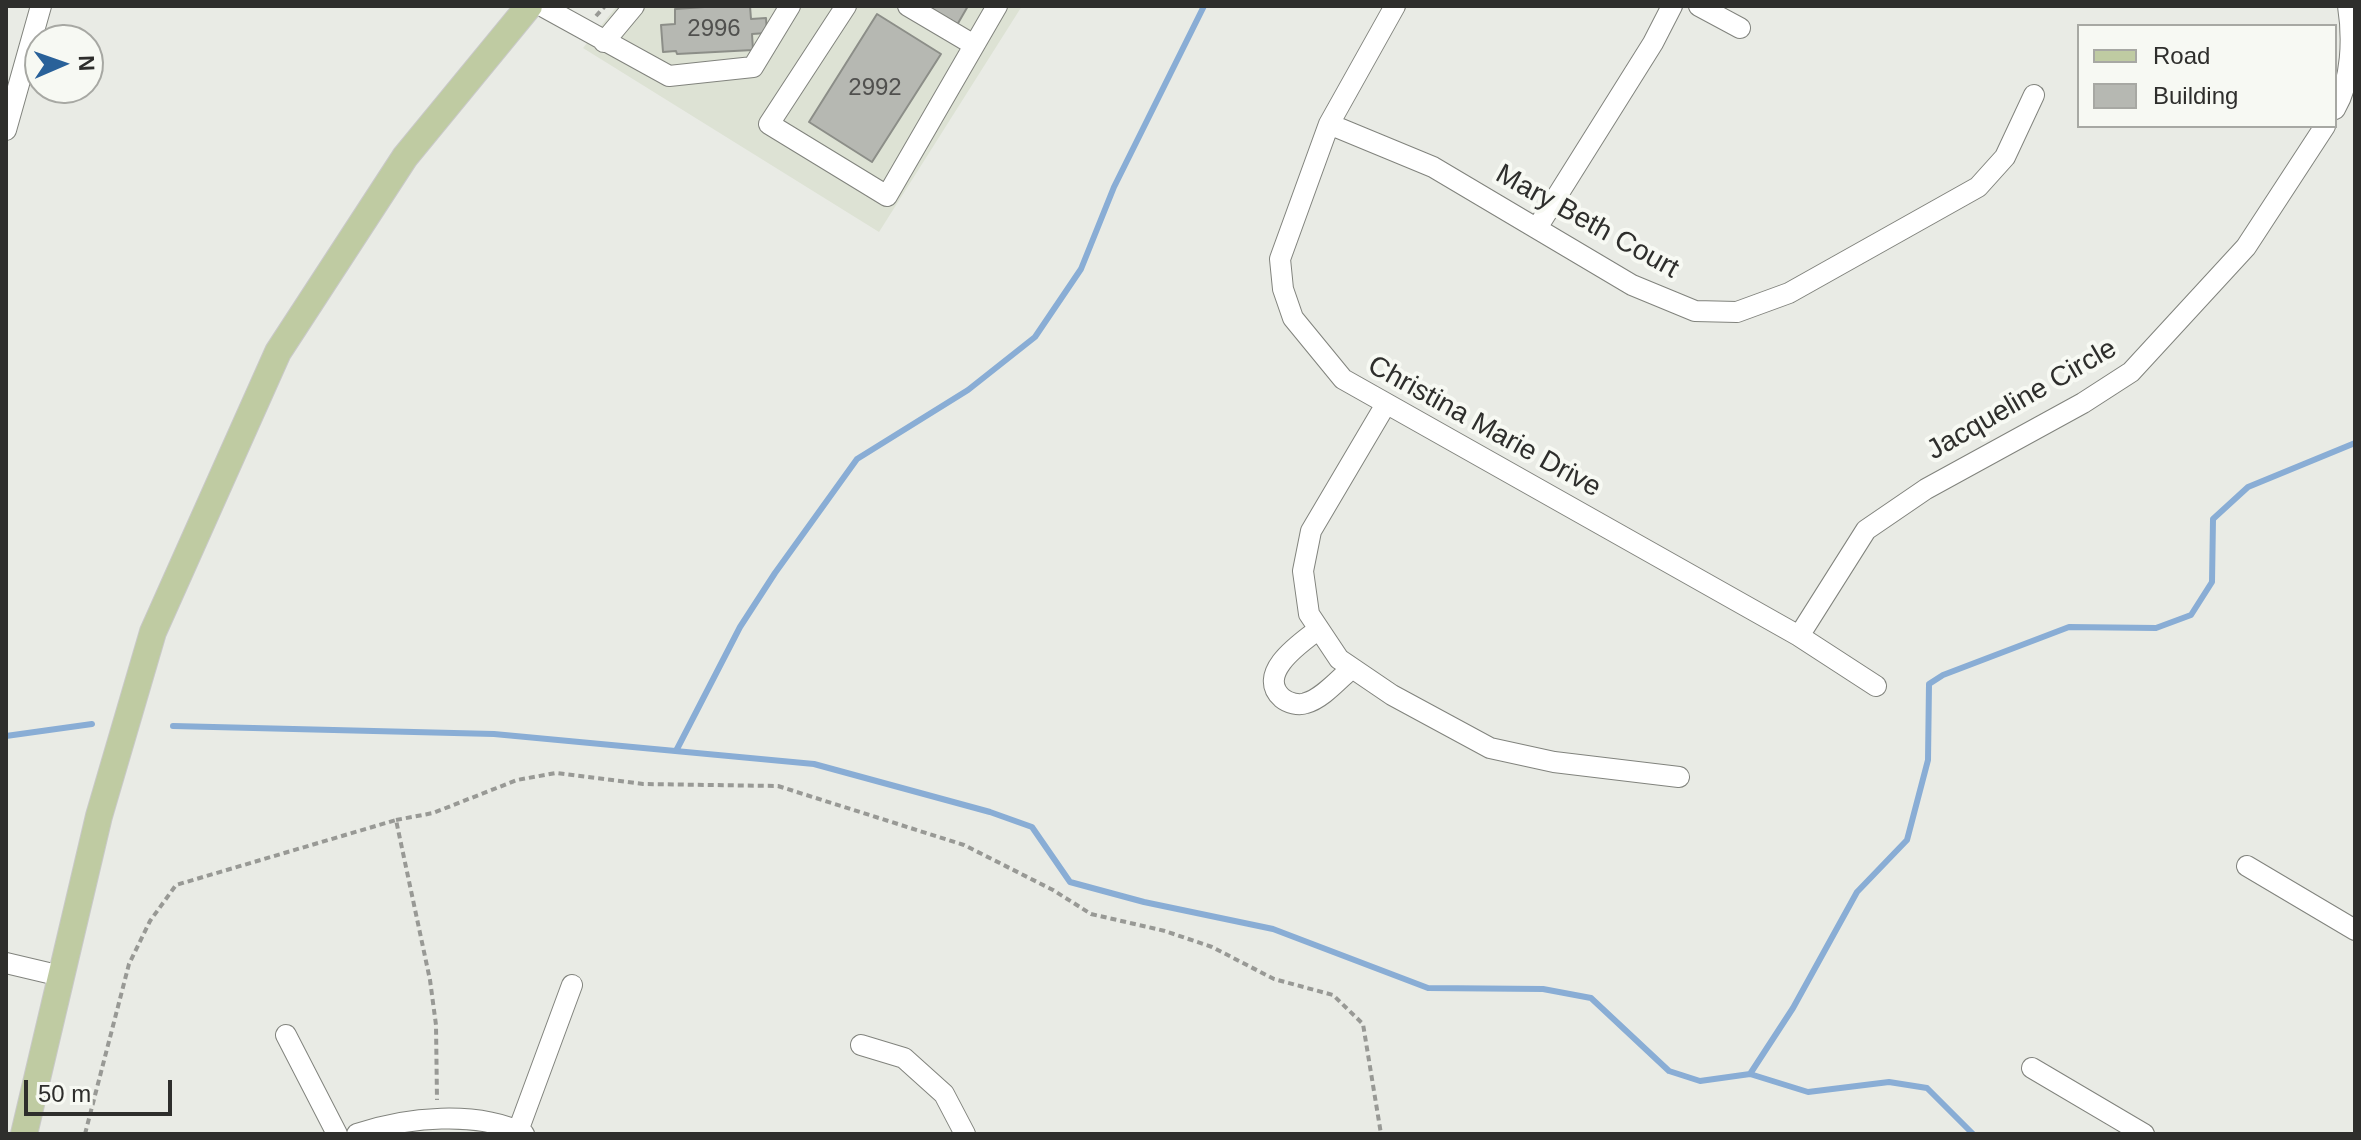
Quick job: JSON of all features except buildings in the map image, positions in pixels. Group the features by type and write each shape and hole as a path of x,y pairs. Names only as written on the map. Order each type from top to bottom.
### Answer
{"main road":[{"path":"24,1134 99,816 153,632 278,352 405,157 529,6"}],"street":[{"path":"6,130 41,6"},
{"path":"542,6 669,76 753,67 790,6"},
{"path":"604,42 634,6"},
{"path":"846,6 769,124 887,196 997,6"},
{"path":"908,6 974,45"},
{"name":"Christina Marie Drive","path":"1395,6 1329,124 1280,259 1283,289 1293,318 1343,379 1799,636 1876,686"},
{"path":"1537,228 1653,43 1672,6"},
{"path":"1699,6 1740,28"},
{"path":"2337,105 2350,61 2351,19"},
{"name":"Mary Beth Court","path":"1329,124 1433,167 1632,285 1695,311 1737,312 1789,293 1978,187 2005,157 2034,95"},
{"name":"Jacqueline Circle","path":"1799,636 1866,530 1926,489 2083,403 2131,372 2246,247 2324,128"},
{"path":"1386,404 1311,531 1303,571 1309,614 1339,659 1392,695 1490,748 1554,762 1679,777"},
{"path":"1319,629 1285,657 1274,682 1279,694 1296,704 1307,703 1352,668"},
{"path":"2247,866 2355,930"},
{"path":"6,963 61,976"},
{"path":"357,1134 423,1118 472,1120 521,1132 572,985"},
{"path":"286,1035 337,1134"},
{"path":"861,1045 904,1058 944,1094 965,1134"},
{"path":"2032,1068 2144,1134"}],"path":[{"path":"85,1134 129,964 150,921 176,885 396,820 433,813 517,780 556,773 643,784 778,786 964,845 1053,890 1091,914 1165,931 1212,947 1274,979 1333,995 1363,1024 1381,1134"},
{"path":"396,820 430,980 436,1025 436,1119"}],"shaded area":[{"path":"617,6 1022,6 879,232 583,48"}],"waterway":[{"path":"676,751 740,627 857,459 968,390 1035,337 1081,269 1114,187 1204,6"},
{"path":"1750,1074 1793,1008 1857,892 1907,840 1928,760 1929,684 1943,675 2069,627 2156,628 2191,615 2212,582 2213,519 2248,487 2355,443"},
{"path":"6,736 92,724"},
{"path":"173,726 494,734 814,764 990,812 1032,827 1070,882 1144,902 1273,929 1428,988 1543,989 1591,998 1669,1071 1700,1081 1750,1074 1808,1092 1889,1082 1927,1088 1973,1134"}]}
